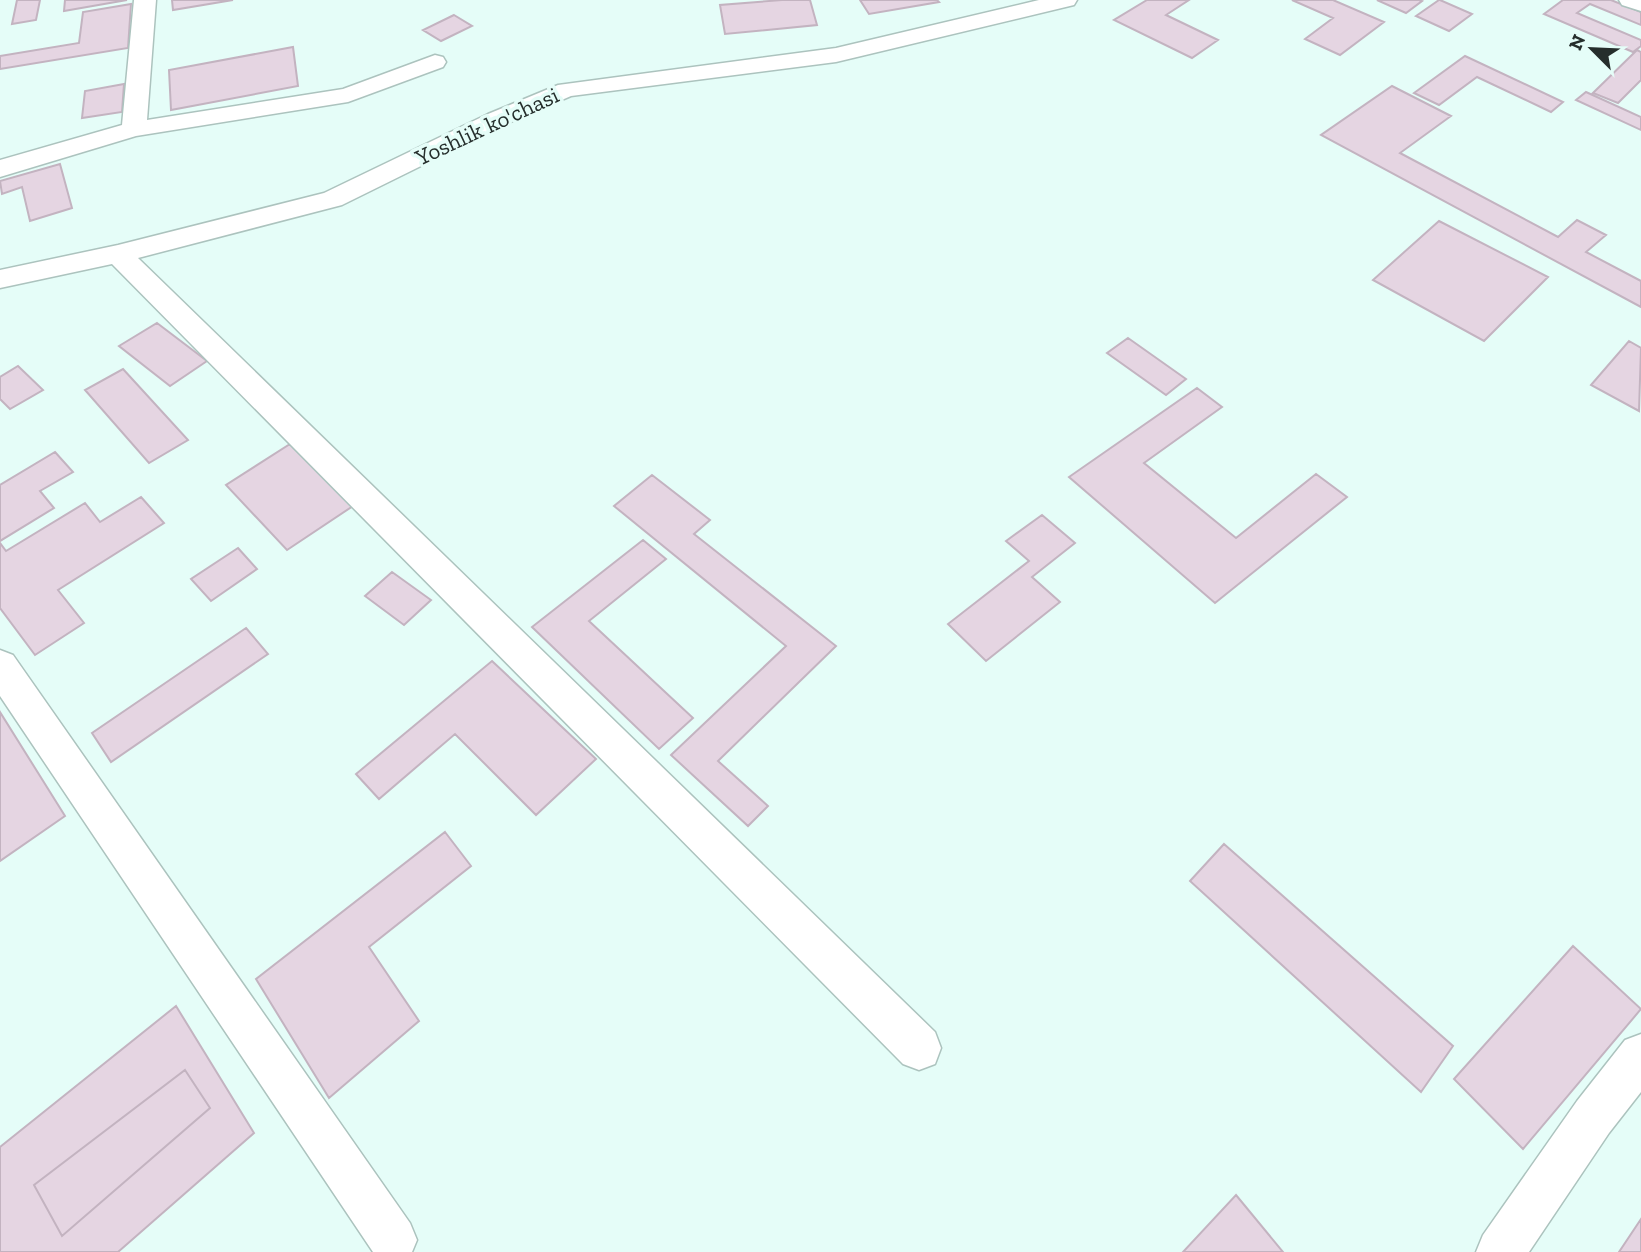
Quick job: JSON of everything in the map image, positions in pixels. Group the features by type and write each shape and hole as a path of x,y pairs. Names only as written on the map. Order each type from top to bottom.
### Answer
{"street":[{"path":"134,129 145,0"},
{"name":"Yoshlik ko'chasi","path":"0,279 118,254 333,199 497,118 566,90 836,55 1066,0"},
{"path":"1630,0 1641,4"},
{"path":"0,169 55,150 134,129 348,95 435,62"},
{"path":"118,254 919,1048"},
{"path":"0,666 393,1240"},
{"path":"1500,1252 1592,1117 1641,1056"}],"building":[{"path":"17,0 40,0 36,20 12,24"},
{"path":"65,0 127,0 64,11"},
{"path":"172,0 233,0 173,10"},
{"path":"810,0 817,25 725,34 720,5"},
{"path":"860,0 937,0 939,2 869,14"},
{"path":"1147,0 1189,0 1166,15 1218,40 1192,58 1114,20"},
{"path":"1292,0 1333,0 1384,22 1340,55 1305,39 1333,18"},
{"path":"1377,0 1419,0 1422,1 1406,13"},
{"path":"1439,0 1472,14 1449,31 1416,16"},
{"path":"1563,0 1611,0 1641,12 1641,25 1590,4 1577,13 1641,40 1641,46 1633,52 1544,14"},
{"path":"131,4 128,48 0,69 0,56 79,43 83,12"},
{"path":"454,15 472,26 441,41 423,30"},
{"path":"293,47 298,86 171,110 169,70"},
{"path":"1637,50 1641,52 1641,80 1618,103 1593,93"},
{"path":"1465,56 1563,102 1551,112 1477,77 1439,105 1414,93"},
{"path":"124,84 122,112 82,118 85,91"},
{"path":"1392,86 1451,116 1400,153 1558,237 1577,220 1606,235 1586,252 1641,281 1641,307 1321,135"},
{"path":"1586,92 1641,117 1641,130 1576,100"},
{"path":"60,164 72,208 30,221 22,187 2,194 0,181"},
{"path":"1439,221 1548,277 1484,341 1373,280"},
{"path":"157,323 207,361 170,386 119,346"},
{"path":"1128,338 1186,379 1166,395 1107,353"},
{"path":"1629,341 1641,348 1639,411 1591,385"},
{"path":"18,366 43,390 10,409 0,399 0,377"},
{"path":"123,369 188,440 149,463 85,390"},
{"path":"1197,388 1222,407 1144,463 1236,538 1316,474 1347,497 1215,603 1069,477"},
{"path":"290,444 353,506 287,550 226,485"},
{"path":"55,452 73,472 40,491 54,508 0,541 0,485"},
{"path":"652,475 710,520 694,534 836,646 718,761 768,806 748,826 671,755 786,646 614,506"},
{"path":"141,497 164,523 58,590 84,623 35,655 0,608 0,543 6,551 85,503 100,522"},
{"path":"1042,515 1075,543 1032,577 1060,602 986,661 948,624 1029,561 1006,541"},
{"path":"643,540 666,559 589,621 693,718 659,749 532,627"},
{"path":"238,548 257,569 211,601 191,579"},
{"path":"392,572 431,600 404,625 365,596"},
{"path":"246,628 268,654 111,762 92,733"},
{"path":"492,661 596,759 536,815 455,734 379,799 356,774"},
{"path":"0,712 65,816 0,861"},
{"path":"445,832 471,866 369,947 419,1021 329,1098 256,979"},
{"path":"1224,844 1453,1046 1421,1092 1190,881"},
{"path":"1573,946 1641,1009 1523,1149 1454,1079"},
{"path":"176,1006 254,1133 118,1252 0,1252 0,1147"},
{"path":"185,1070 210,1108 62,1236 34,1185"},
{"path":"1236,1195 1283,1252 1183,1252"},
{"path":"1641,1219 1641,1252 1619,1252"}]}
